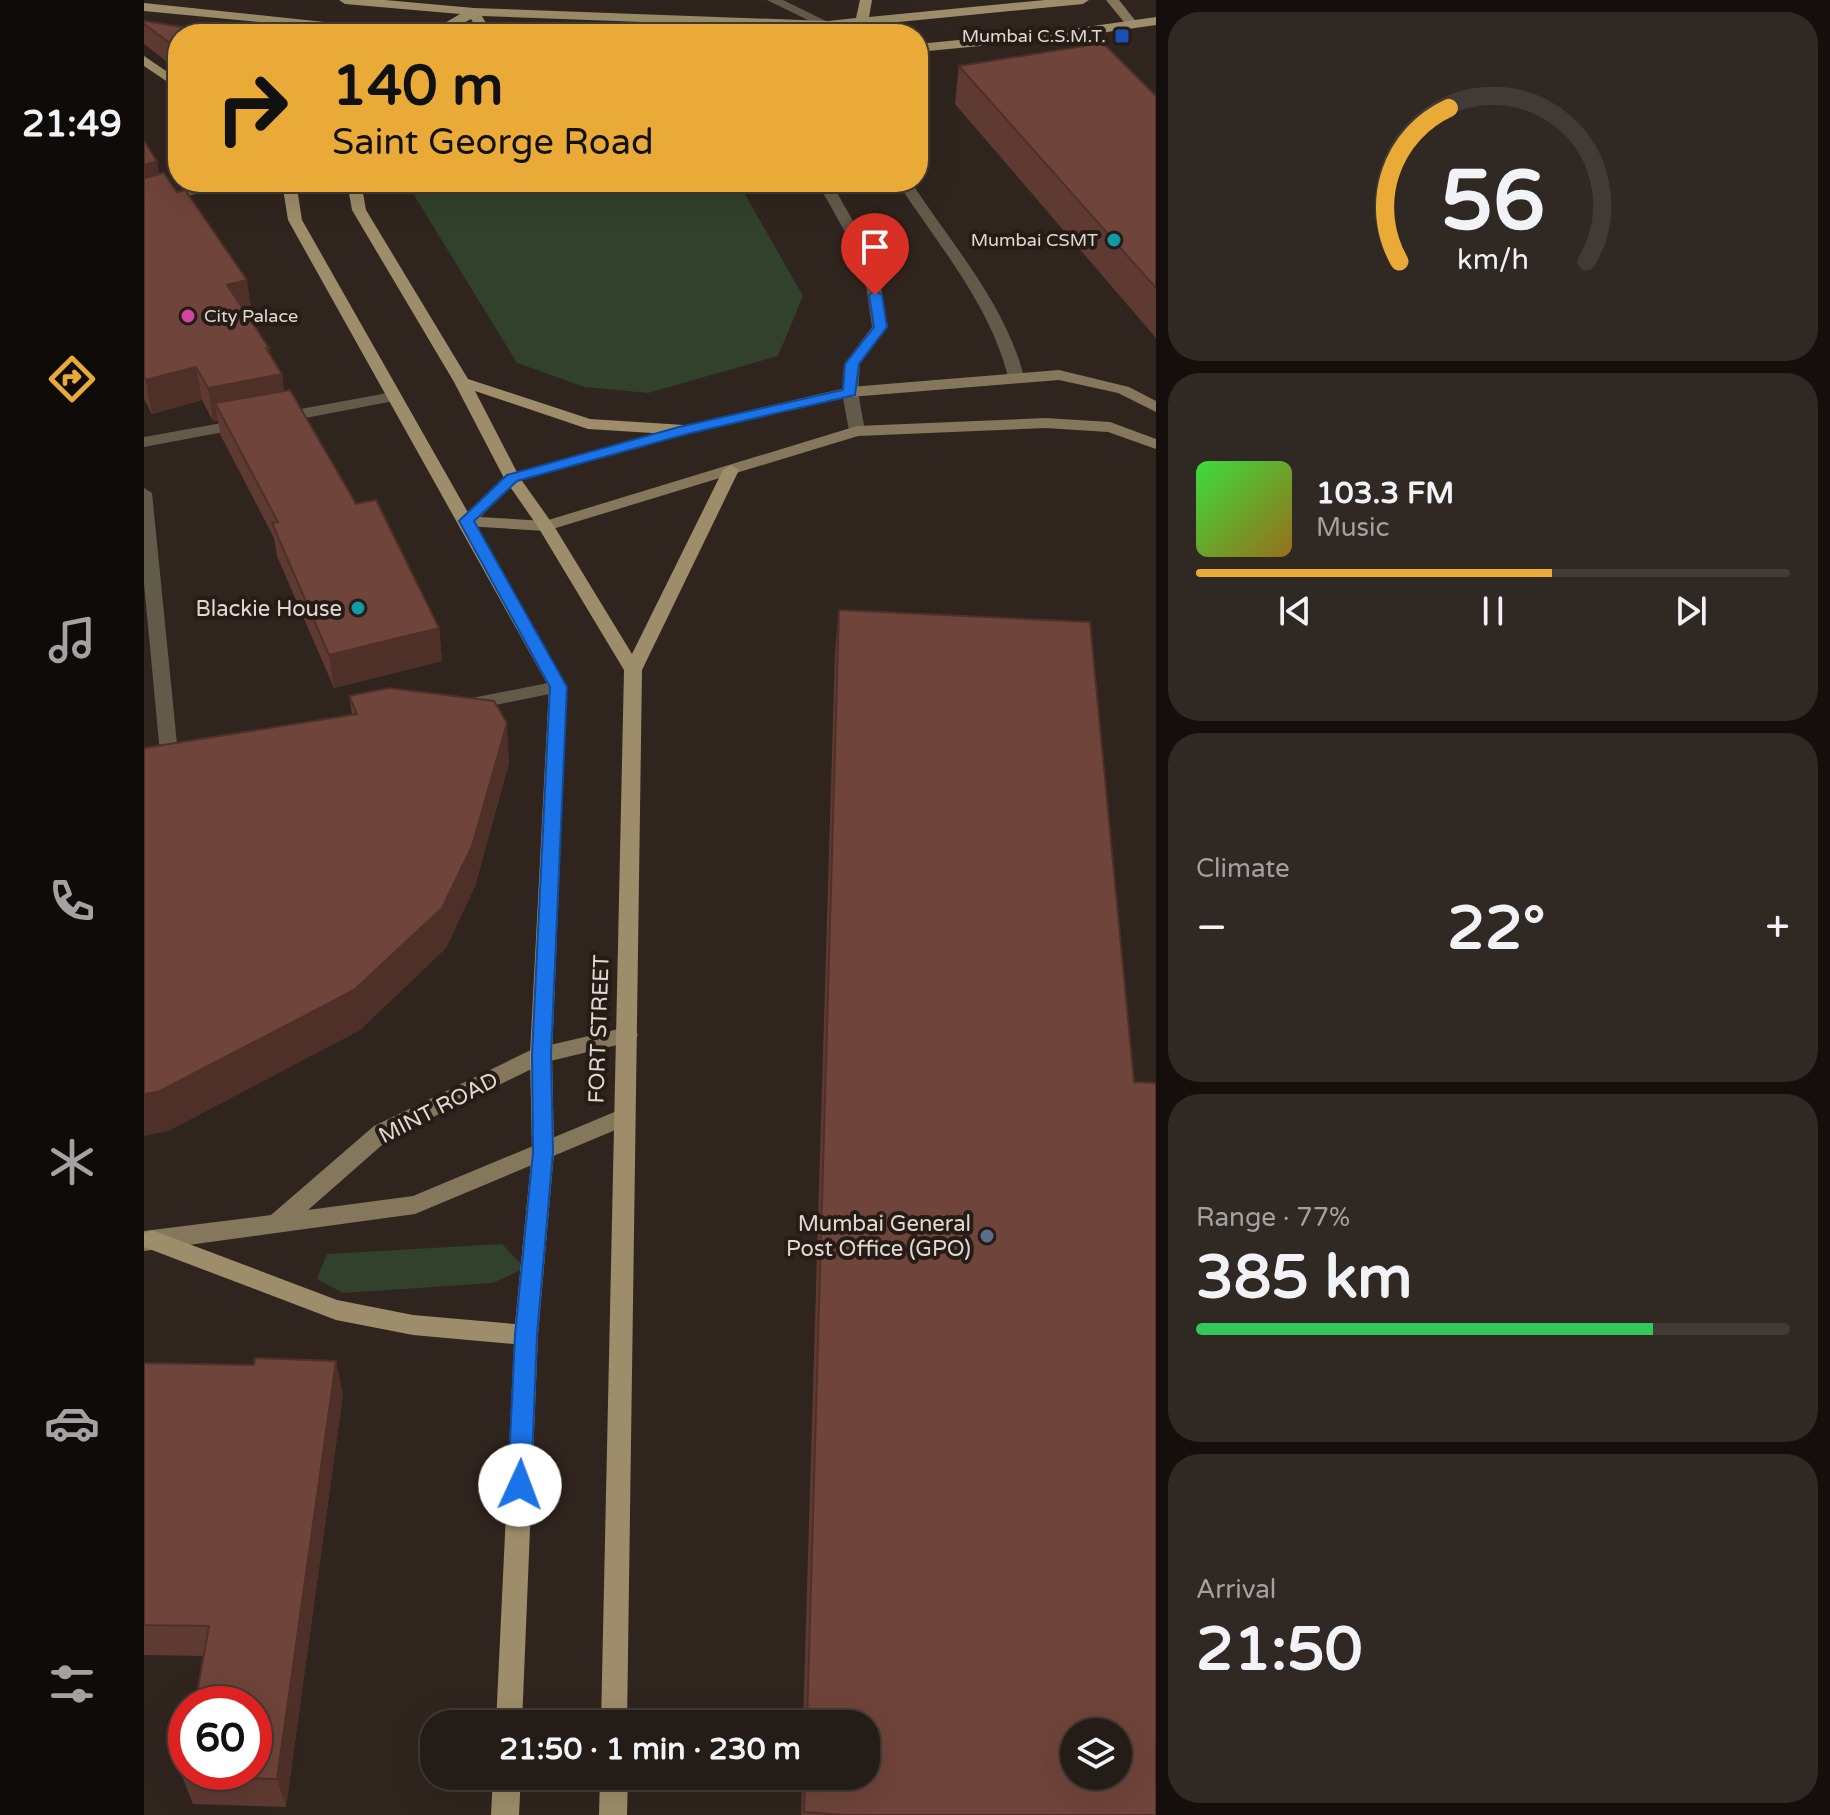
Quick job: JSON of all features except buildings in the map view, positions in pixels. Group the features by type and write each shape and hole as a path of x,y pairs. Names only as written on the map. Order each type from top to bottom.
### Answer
{"main road":[{"path":"345,0 474,12 801,24"},
{"path":"862,22 866,0"},
{"path":"839,24 1083,0"},
{"path":"1112,0 1132,24"},
{"path":"144,7 320,24"},
{"path":"452,24 474,12"},
{"path":"474,12 481,24"},
{"path":"928,47 1156,21"},
{"path":"144,60 168,78"},
{"path":"291,192 295,220 558,687 541,1055 543,1152 526,1335 510,1710"},
{"path":"356,192 359,210 462,382 512,478 546,526 633,670"},
{"path":"466,521 512,478 684,430 850,392 1059,375 1123,390 1156,406"},
{"path":"462,382 588,424 684,430"},
{"path":"466,521 546,526 857,431 1046,423 1110,427 1156,444"},
{"path":"633,670 731,470"},
{"name":"FORT STREET","path":"614,1710 633,670"},
{"name":"MINT ROAD","path":"274,1226 382,1132 541,1055 627,1035"},
{"path":"148,1240 274,1226 415,1205 624,1117"},
{"path":"148,1240 336,1310 413,1325 526,1335"},
{"path":"505,1815 506,1790"},
{"path":"613,1815 614,1790"}],"street":[{"path":"773,0 826,24"},
{"path":"144,206 192,192"},
{"path":"830,192 870,264 880,327 852,364 850,392 857,431"},
{"path":"910,192 1003,339 1015,361 1016,377"},
{"path":"144,442 393,397"},
{"path":"144,493 171,764"},
{"path":"450,709 558,687"}],"green space":[{"path":"414,192 744,192 803,296 778,356 648,393 585,387 517,363"},
{"path":"502,1244 525,1268 493,1283 343,1293 317,1279 327,1254"}],"place":[{"name":"Mumbai C.S.M.T.","path":"1122,36"},
{"name":"Mumbai CSMT","path":"1114,240"},
{"name":"City Palace","path":"188,316"},
{"name":"Blackie House","path":"358,608"},
{"name":"Mumbai General Post Office (GPO)","path":"987,1236"}],"route":[{"path":"520,1485 526,1335 543,1152 541,1055 558,687 466,521 512,478 684,430 850,392 852,364 880,327 875,295"}]}
